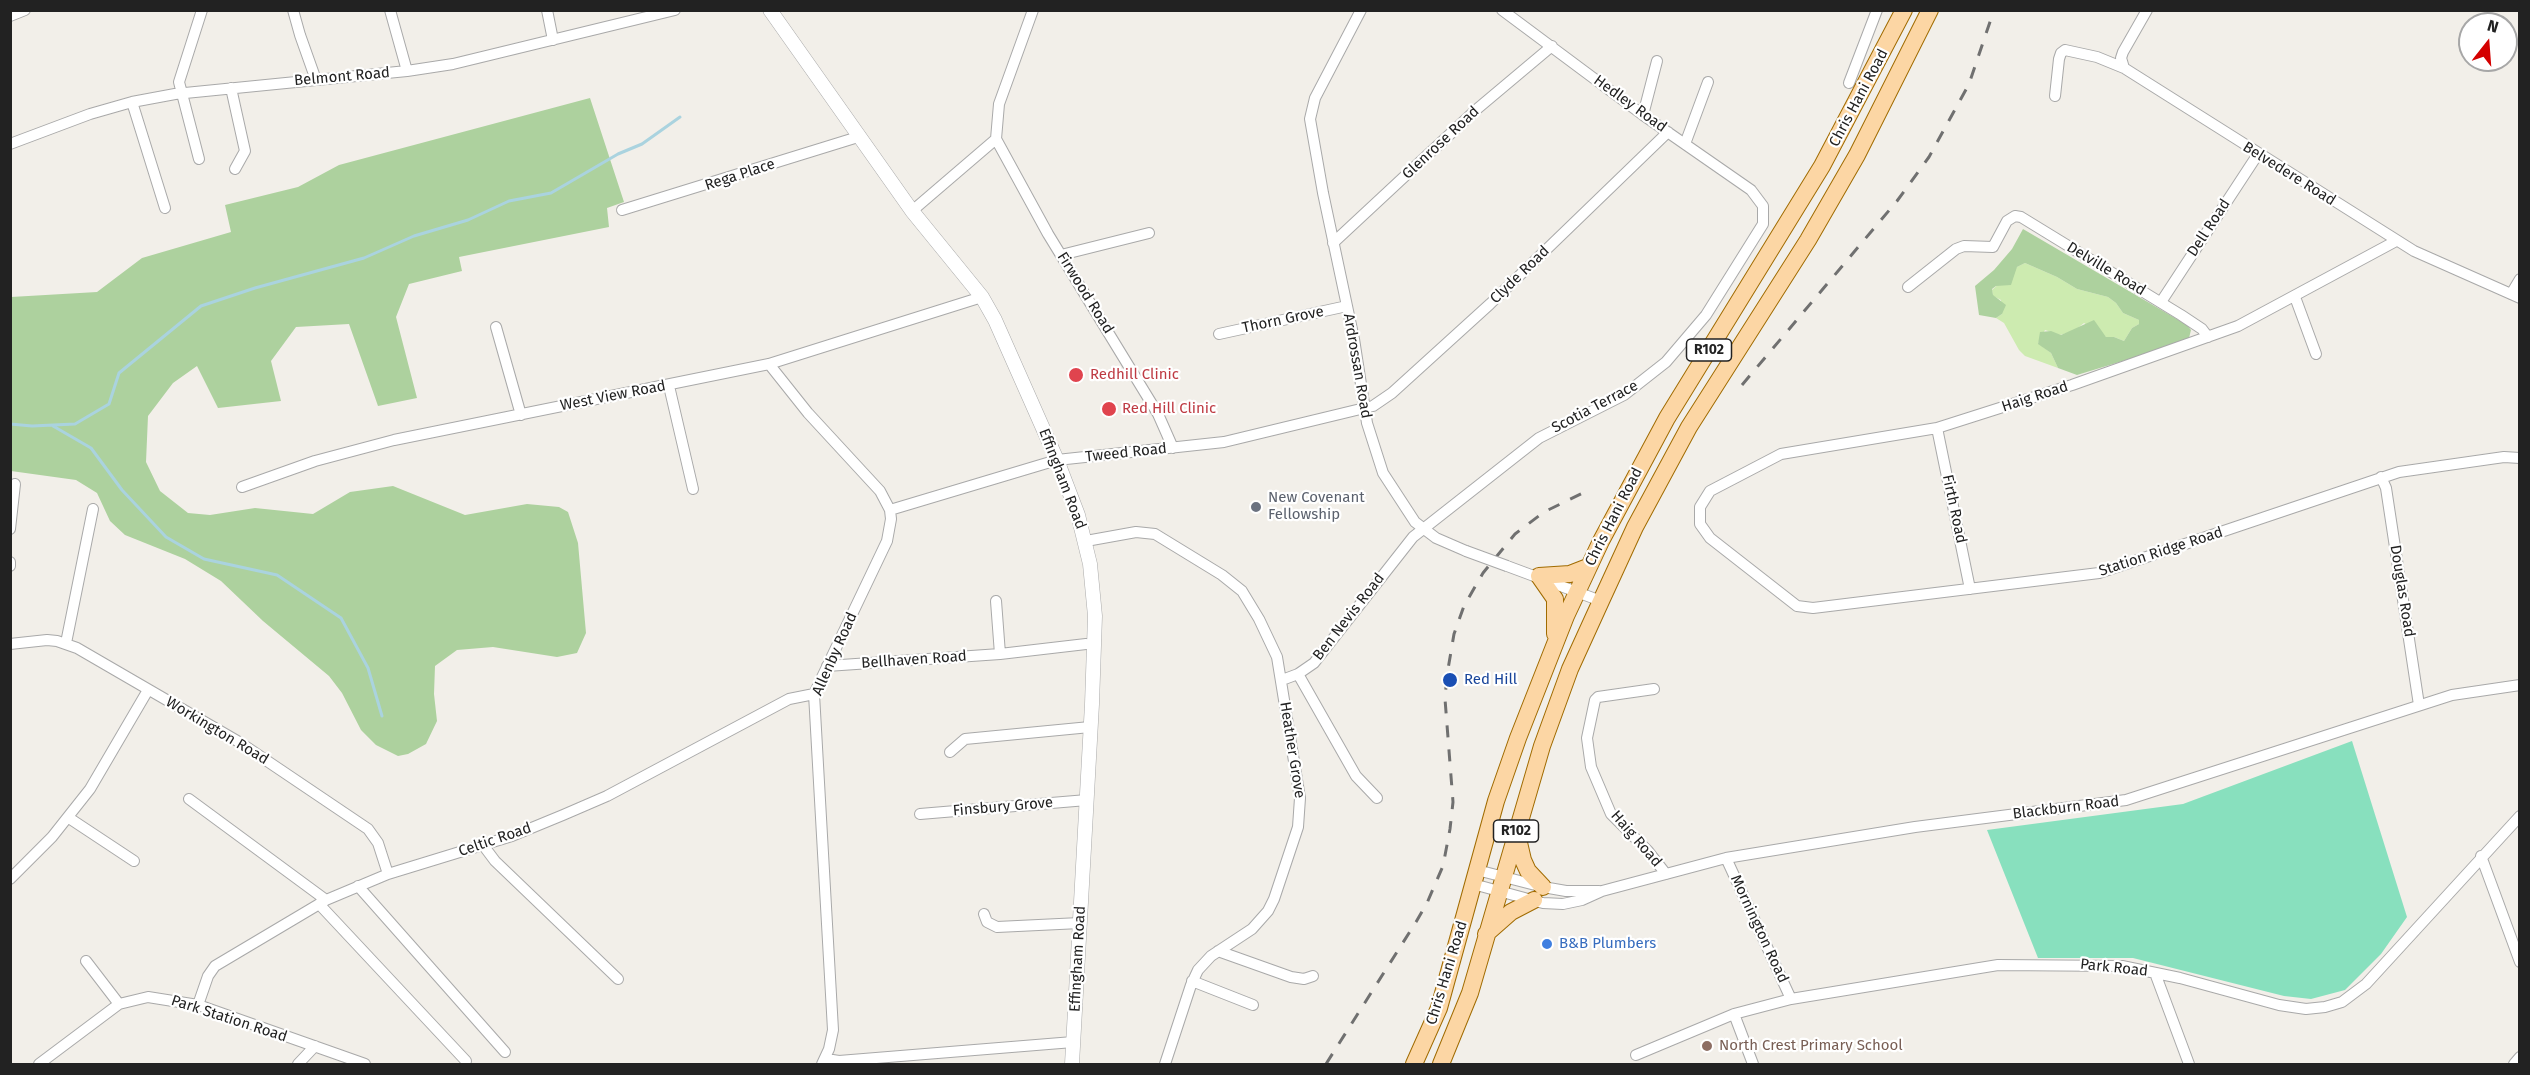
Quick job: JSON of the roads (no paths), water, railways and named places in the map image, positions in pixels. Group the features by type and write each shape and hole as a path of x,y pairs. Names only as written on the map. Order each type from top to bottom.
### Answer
{"main road":[{"name":"Chris Hani Road","path":"1414,1065 1439,1008 1475,877 1511,759 1554,646 1588,567 1667,418 1822,166 1904,10"},
{"name":"Chris Hani Road","path":"1441,1065 1470,993 1542,746 1570,669 1600,601 1635,527 1689,427 1830,202 1930,10"},
{"path":"1539,576 1570,574 1588,567"},
{"path":"1539,576 1555,598 1554,646"},
{"path":"1485,936 1511,912 1539,894 1525,866 1516,830"}],"street":[{"path":"10,16 25,10"},
{"path":"199,159 181,93 180,76 202,10"},
{"path":"293,10 316,80"},
{"path":"390,10 406,71"},
{"path":"547,10 553,40"},
{"name":"Belmont Road","path":"10,144 90,114 132,102 181,93 406,71 453,64 675,10"},
{"name":"Effingham Road","path":"770,10 912,211 982,297 995,320 1057,460 1086,541 1095,616 1072,1065"},
{"path":"912,211 996,139 999,104 1033,10"},
{"name":"Ardrossan Road","path":"1361,10 1315,98 1310,119 1360,371 1370,440 1383,473 1408,513 1423,529 1436,538 1600,601"},
{"name":"Hedley Road","path":"1502,10 1642,115 1758,196"},
{"path":"1849,83 1877,10"},
{"path":"2124,68 2121,58 2123,52 2146,10"},
{"name":"Glenrose Road","path":"1333,243 1477,109 1552,46"},
{"name":"Belvedere Road","path":"2055,96 2059,59 2065,50 2097,57 2124,68 2396,241 2515,296"},
{"path":"1642,115 1658,61"},
{"path":"1685,144 1708,82"},
{"path":"231,88 245,151 235,169"},
{"path":"132,102 165,208"},
{"name":"Clyde Road","path":"1365,409 1384,399 1414,373 1668,132"},
{"name":"Rega Place","path":"622,210 858,137"},
{"name":"Firwood Road","path":"996,139 1061,255 1158,414 1173,448"},
{"name":"Dell Road","path":"2161,302 2258,154"},
{"name":"Scotia Terrace","path":"1423,529 1539,438 1624,395 1666,362 1706,315 1761,229 1765,212 1758,196"},
{"name":"Delville Road","path":"1908,287 1956,249 1964,246 1993,247 2011,218 2021,217 2161,302 2202,329 2208,336"},
{"path":"1061,255 1149,232"},
{"name":"Haig Road","path":"1710,538 1699,518 1700,507 1705,496 1715,488 1781,454 1937,428 2072,385 2238,326 2396,241"},
{"path":"2515,296 2520,279"},
{"name":"West View Road","path":"242,487 351,451 769,364 982,297"},
{"path":"2295,297 2316,354"},
{"name":"Thorn Grove","path":"1220,334 1347,306"},
{"path":"496,327 520,415"},
{"path":"769,364 808,413 880,491 890,510"},
{"path":"669,386 693,489"},
{"name":"Tweed Road","path":"890,510 1057,460 1224,442 1365,409"},
{"name":"Firth Road","path":"1937,428 1970,589"},
{"name":"Station Ridge Road","path":"1710,538 1797,606 1803,608 2099,573 2381,477 2429,467 2504,457 2520,458"},
{"name":"Douglas Road","path":"2381,477 2385,488 2419,705"},
{"path":"10,529 15,484"},
{"path":"66,643 93,509"},
{"name":"Allenby Road","path":"824,1062 832,1039 832,1020 814,694 887,541 891,530 890,510"},
{"name":"Ben Nevis Road","path":"1282,680 1298,674 1314,663 1391,562 1423,529"},
{"path":"1086,541 1136,532 1155,534 1222,575 1248,598 1272,644 1282,680"},
{"path":"996,601 1000,654"},
{"name":"Workington Road","path":"10,644 47,640 66,643 239,742 360,822 375,836 388,874"},
{"name":"Bellhaven Road","path":"827,666 1000,654 1086,644"},
{"path":"1298,674 1356,776 1377,798"},
{"name":"Heather Grove","path":"1165,1065 1192,981 1198,970 1218,951 1252,929 1268,911 1298,827 1300,798 1282,680"},
{"name":"Blackburn Road","path":"1475,877 1539,894 1563,904 1582,900 1602,891 1726,858 1915,827 2126,800 2452,695 2520,685"},
{"name":"Haig Road","path":"1654,688 1602,696 1596,700 1587,738 1591,767 1604,802 1611,814 1648,851 1666,874"},
{"path":"10,879 42,849 69,818 102,772 148,690"},
{"name":"Celtic Road","path":"198,1005 208,976 215,966 323,902 388,874 512,836 607,796 789,699 814,694"},
{"path":"950,752 965,739 1090,727"},
{"path":"189,800 323,902 466,1061"},
{"name":"Finsbury Grove","path":"920,814 1087,800"},
{"name":"Park Road","path":"1636,1055 1734,1014 1791,999 1998,965 2122,966 2296,1009 2315,1009 2342,1002 2366,984 2397,952 2481,856 2520,816"},
{"path":"69,818 134,861"},
{"path":"483,845 495,861 618,979"},
{"path":"2481,856 2520,962"},
{"name":"Mornington Road","path":"1726,858 1791,999"},
{"name":"Blackburn Road","path":"1501,884 1539,894 1602,891"},
{"path":"358,886 506,1052"},
{"path":"984,914 987,922 997,927 1080,923"},
{"path":"1218,951 1291,977 1304,979 1313,976"},
{"path":"86,961 119,1004"},
{"path":"2155,973 2189,1065"},
{"path":"1192,981 1253,1005"},
{"name":"Park Station Road","path":"39,1065 119,1004 148,997 198,1005 365,1065"},
{"path":"1734,1014 1753,1065"},
{"path":"824,1062 839,1063 1073,1042"},
{"path":"298,1065 315,1046"},
{"path":"2514,1065 2520,1058"}],"waterway":[{"path":"10,424 32,426 75,424 109,404 119,373 201,306 255,288 364,258 414,236 468,220 509,201 551,193 618,154 642,144 680,117"},
{"path":"53,426 91,448 122,490 166,537 204,559 277,575 341,618 368,668 382,716"}],"railway":[{"path":"1742,385 1897,201 1929,157 1969,84 1994,10"},
{"path":"1326,1064 1416,922 1443,866 1453,802 1445,699 1454,634 1464,606 1483,573 1515,534 1544,512 1585,492"}],"place":[{"name":"Redhill Clinic","path":"1076,375"},
{"name":"Red Hill Clinic","path":"1109,409"},
{"name":"New Covenant Fellowship","path":"1256,507"},
{"name":"Red Hill","path":"1450,680"},
{"name":"B&B Plumbers","path":"1547,944"},
{"name":"North Crest Primary School","path":"1707,1046"}]}
